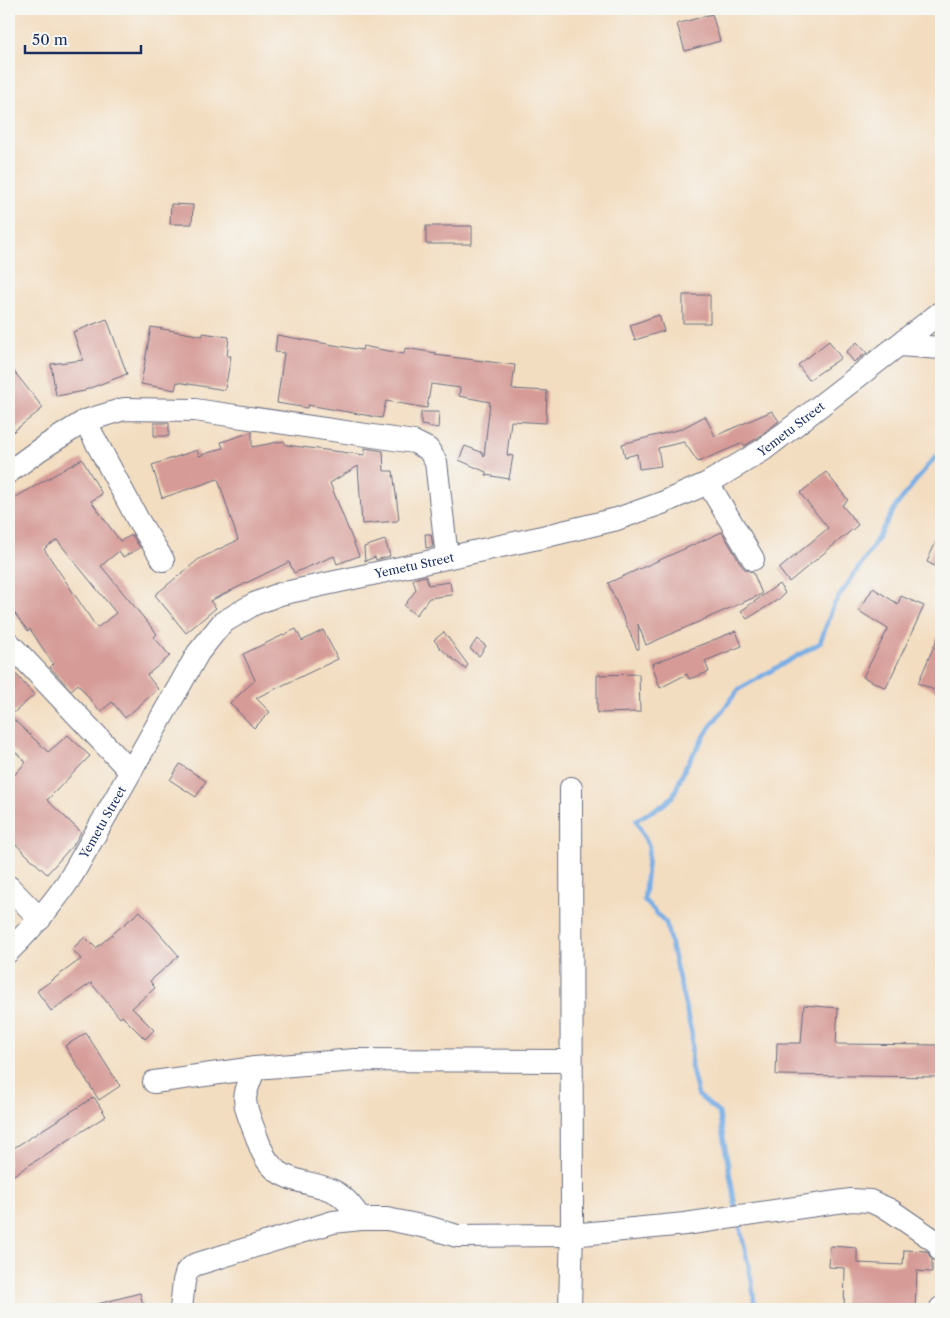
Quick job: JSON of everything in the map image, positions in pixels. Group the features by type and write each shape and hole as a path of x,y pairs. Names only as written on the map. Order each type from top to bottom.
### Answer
{"street":[{"name":"Yemetu Street","path":"9,951 56,900 198,652 222,623 254,604 280,594 538,538 617,519 662,503 708,482 763,450 941,312"},
{"path":"899,345 941,348"},
{"path":"9,472 85,422 124,409 195,410 414,442 428,450 436,462 447,557"},
{"path":"85,422 138,520 163,560"},
{"path":"708,482 753,559"},
{"path":"9,643 130,771"},
{"path":"570,1309 572,1061 571,788"},
{"path":"9,887 40,919"},
{"path":"154,1082 255,1068 355,1060 572,1061"},
{"path":"255,1068 245,1092 245,1106 271,1167 298,1180 332,1190 345,1199 361,1219"},
{"path":"181,1309 184,1281 187,1271 194,1265 333,1222 361,1219 387,1219 431,1228 457,1236 571,1235 685,1224 851,1200 870,1201 890,1210 938,1242 941,1251"}],"building":[{"path":"712,14 720,41 685,51 677,24"},
{"path":"171,204 193,205 192,224 170,224"},
{"path":"426,226 472,226 472,244 426,244"},
{"path":"683,295 710,295 710,323 683,323"},
{"path":"659,315 664,331 635,340 630,325"},
{"path":"107,319 127,374 85,391 56,396 51,364 83,360 73,332"},
{"path":"151,327 203,336 203,333 229,337 227,356 231,356 225,390 177,382 175,390 141,384"},
{"path":"277,335 362,350 363,346 404,354 405,348 436,353 435,355 515,365 512,389 547,391 546,423 511,421 507,455 513,456 509,479 486,475 486,472 459,460 465,446 481,452 484,456 490,402 459,396 460,388 431,384 427,408 386,401 382,418 308,405 307,408 277,403 284,353 275,352"},
{"path":"829,341 841,358 809,380 798,365"},
{"path":"857,342 867,353 854,362 846,352"},
{"path":"9,365 43,408 9,435"},
{"path":"772,411 779,421 756,439 744,446 743,443 698,462 684,442 658,448 661,466 639,469 637,454 625,457 622,444 681,429 705,416 715,436"},
{"path":"421,412 439,412 438,428 421,425"},
{"path":"154,423 169,423 169,436 154,436"},
{"path":"252,432 252,447 284,441 286,445 365,455 365,448 383,451 384,471 393,471 399,519 397,521 362,524 358,466 330,483 359,556 337,564 334,556 294,573 289,562 210,601 216,608 186,633 155,595 199,559 238,540 218,479 162,498 152,465 197,450 199,456 223,448 221,442"},
{"path":"82,459 102,494 91,501 120,541 132,535 140,548 123,557 119,551 101,566 157,634 154,637 170,656 147,675 158,689 125,718 112,702 100,712 78,684 71,690 50,667 53,664 30,629 28,631 9,606 9,501","holes":["57,540 116,613 97,628 44,549"]},
{"path":"826,472 848,500 842,505 858,525 789,582 779,569 828,528 800,493"},
{"path":"941,530 941,569 927,562"},
{"path":"722,532 742,566 746,570 753,572 762,594 646,645 638,624 639,649 637,649 608,583"},
{"path":"425,534 431,534 433,547 426,548"},
{"path":"385,540 390,556 376,560 375,557 365,561 364,547"},
{"path":"426,576 428,585 450,582 452,595 429,598 416,615 404,606 416,590 413,579"},
{"path":"779,584 785,593 779,599 747,619 741,611"},
{"path":"873,588 898,604 901,596 924,606 886,688 863,677 888,629 859,611"},
{"path":"296,629 302,641 323,630 338,659 256,698 270,712 254,728 230,703 255,680 243,654"},
{"path":"941,630 941,693 918,683"},
{"path":"736,631 742,646 705,661 709,672 689,679 687,674 660,688 652,664"},
{"path":"444,632 468,665 465,669 441,649 434,640"},
{"path":"477,639 486,646 479,656 470,649"},
{"path":"9,666 34,695 10,716 48,752 68,735 90,756 47,800 81,832 74,844 47,874 9,838 9,781 26,762 9,746"},
{"path":"639,674 640,712 597,713 597,675"},
{"path":"180,764 206,781 196,797 170,780"},
{"path":"140,911 179,956 150,981 155,988 132,1008 154,1030 145,1039 122,1016 120,1018 91,983 51,1011 37,991 81,959 72,949 85,937 96,948"},
{"path":"804,1005 838,1008 836,1044 941,1045 941,1077 776,1075 777,1043 801,1043"},
{"path":"86,1033 120,1086 99,1100 65,1046"},
{"path":"94,1097 106,1116 9,1178 9,1151"},
{"path":"830,1246 857,1248 857,1263 903,1265 904,1250 927,1251 932,1260 932,1272 917,1271 915,1309 844,1309 845,1268 829,1267"},
{"path":"140,1293 144,1309 94,1309 94,1305"}],"waterway":[{"path":"736,1210 719,1113 698,1095 691,1066 692,1035 666,923 644,900 649,847 636,820 663,805 673,796 686,766 710,727 739,689 820,643 834,604 870,551 896,506 941,452"},
{"path":"739,1222 752,1283 755,1309"}]}
